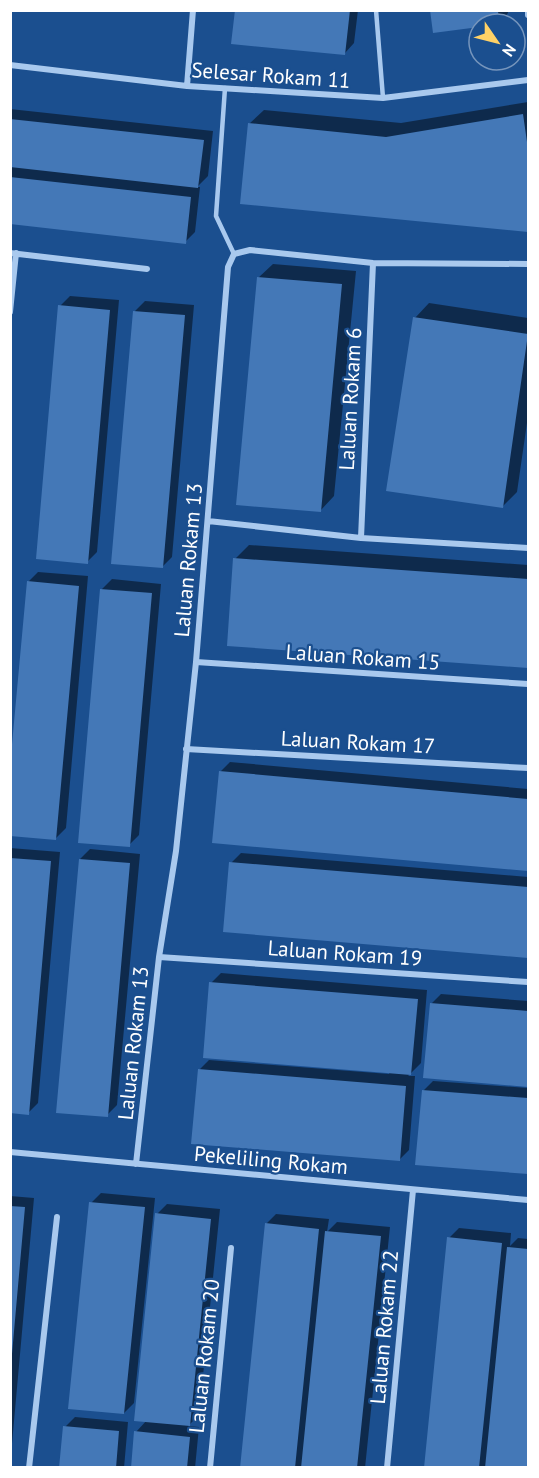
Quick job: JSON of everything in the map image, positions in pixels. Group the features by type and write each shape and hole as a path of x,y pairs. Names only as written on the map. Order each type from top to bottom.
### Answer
{"street":[{"path":"187,86 193,10"},
{"path":"528,10 528,15"},
{"name":"Selesar Rokam 11","path":"10,65 187,86 383,98 528,80"},
{"path":"234,254 250,250 373,263 528,264"},
{"path":"10,312 13,253 147,269"},
{"name":"Laluan Rokam 13","path":"136,1164 159,957 176,851 196,662 228,267 234,254"},
{"name":"Laluan Rokam 6","path":"361,538 373,263"},
{"path":"208,521 361,538 528,548"},
{"name":"Laluan Rokam 15","path":"196,662 528,684"},
{"name":"Laluan Rokam 17","path":"186,749 528,768"},
{"name":"Laluan Rokam 19","path":"159,957 528,982"},
{"name":"Pekeliling Rokam","path":"10,1152 528,1200"},
{"name":"Laluan Rokam 22","path":"387,1467 413,1190"},
{"path":"29,1467 57,1217"},
{"name":"Laluan Rokam 20","path":"210,1467 231,1248"}],"lane":[{"path":"376,10 383,98"},
{"path":"225,88 216,216 234,254"}],"building":[{"path":"235,10 350,10 345,55 231,44"},
{"path":"430,10 498,10 498,12 467,12 467,29 433,33"},
{"path":"523,114 528,149 528,232 240,204 248,123 386,137"},
{"path":"10,119 204,140 198,188 10,167"},
{"path":"10,177 191,197 186,244 10,224"},
{"path":"257,277 342,284 321,512 236,505"},
{"path":"58,305 110,310 88,564 36,559"},
{"path":"133,311 185,315 163,568 111,564"},
{"path":"413,317 528,334 503,508 386,491"},
{"path":"233,558 528,579 528,668 227,646"},
{"path":"27,581 79,586 56,840 10,836 10,766"},
{"path":"100,589 152,593 130,847 78,843"},
{"path":"219,771 528,799 528,871 212,843"},
{"path":"10,858 51,861 29,1115 10,1113"},
{"path":"79,859 130,863 108,1117 56,1113"},
{"path":"229,862 528,887 528,958 223,932"},
{"path":"209,982 418,999 411,1075 203,1058"},
{"path":"430,1003 528,1011 528,1087 423,1078"},
{"path":"198,1069 406,1086 400,1161 191,1144"},
{"path":"422,1090 528,1098 528,1174 415,1165"},
{"path":"89,1202 145,1207 124,1414 68,1409"},
{"path":"10,1206 25,1207 12,1354 10,1354"},
{"path":"155,1213 211,1219 190,1426 134,1421"},
{"path":"265,1223 319,1229 295,1468 240,1468"},
{"path":"325,1231 381,1236 357,1468 301,1468"},
{"path":"447,1237 502,1243 479,1468 424,1468"},
{"path":"507,1247 528,1249 528,1468 485,1468"},
{"path":"63,1426 119,1431 116,1468 59,1468"},
{"path":"134,1431 190,1437 187,1468 131,1468"}]}
